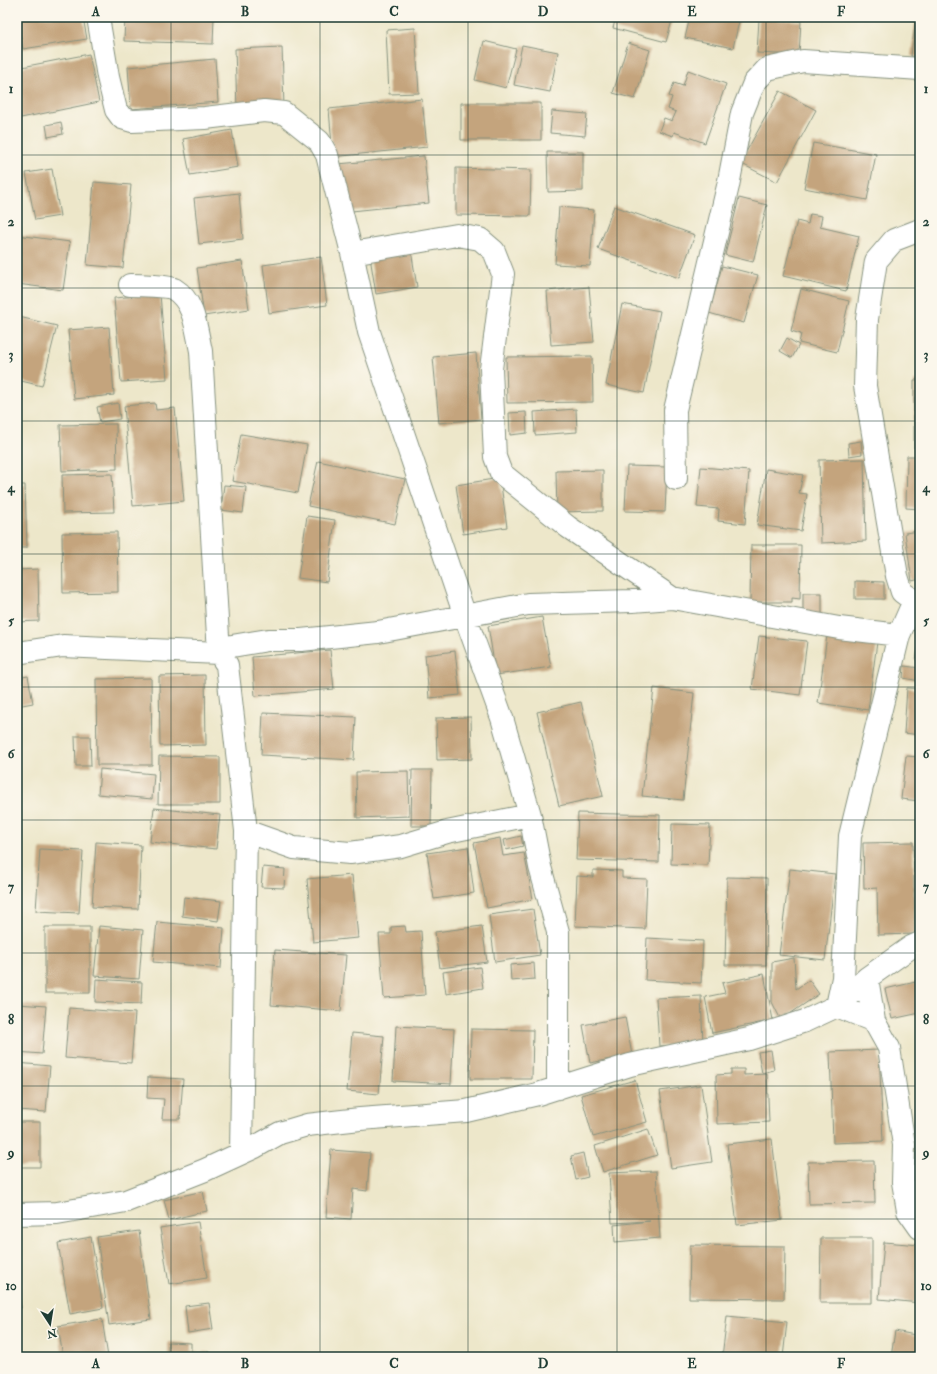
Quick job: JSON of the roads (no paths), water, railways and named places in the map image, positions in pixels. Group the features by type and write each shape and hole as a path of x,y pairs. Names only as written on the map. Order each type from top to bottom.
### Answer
{"street":[{"path":"98,17 108,77 116,110 122,118 132,121 205,118 264,111 284,113 319,141 327,155 352,253 369,332 465,616 502,718 530,815 540,867 558,932 558,1088"},
{"path":"676,479 675,410 728,186 742,113 754,83 768,69 803,61 920,69"},
{"path":"837,1006 843,978 850,836 899,636 917,601 902,592 897,576 865,386 867,319 876,261 894,240 920,230"},
{"path":"352,253 457,235 480,239 494,252 504,274 491,369 495,457 501,473 568,527 672,598"},
{"path":"130,285 173,289 189,304 201,351 219,653 227,666 246,831 241,1153"},
{"path":"17,653 63,646 219,653 226,647 268,640 301,640 378,632 528,604 632,601 672,598 839,628 899,636"},
{"path":"246,831 294,848 350,853 400,846 447,832 530,815"},
{"path":"17,1214 57,1213 126,1201 205,1170 280,1133 307,1125 360,1119 466,1111 558,1088 630,1065 749,1039 805,1021 837,1006 867,978 911,947 920,943"},
{"path":"867,978 874,1021 889,1048 904,1145 903,1182 908,1211 920,1228"},
{"path":"837,1006 874,1021"}]}
